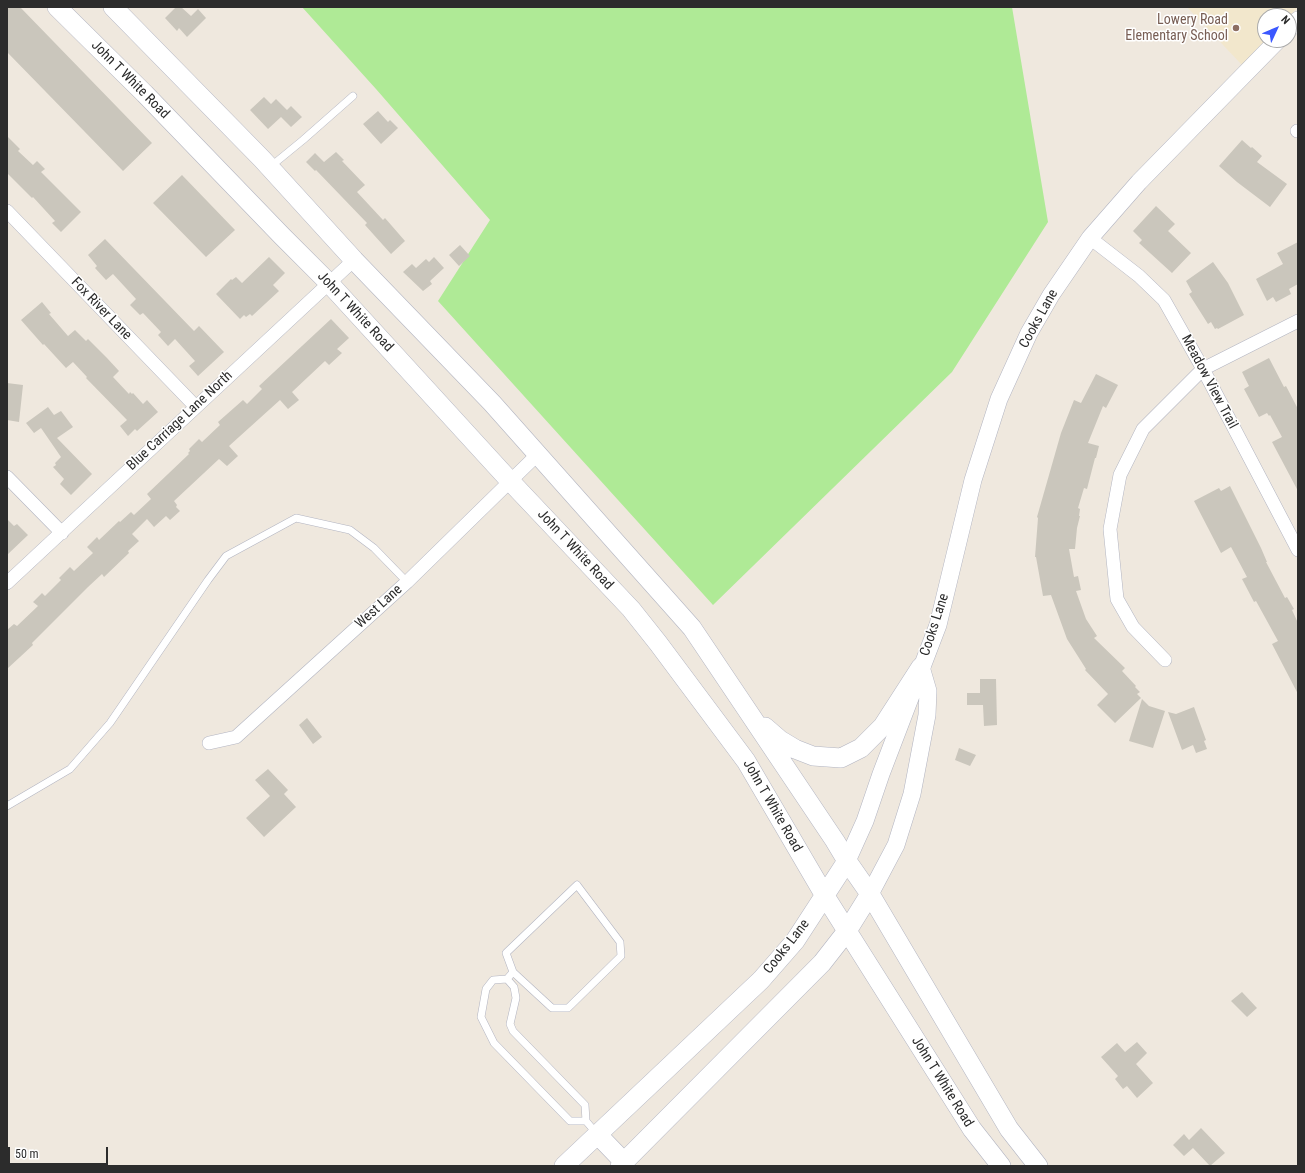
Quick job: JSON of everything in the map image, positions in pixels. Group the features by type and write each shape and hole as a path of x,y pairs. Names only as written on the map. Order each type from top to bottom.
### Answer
{"main road":[{"name":"John T White Road","path":"57,7 145,94 329,283 510,481 631,609 663,649 746,761 847,931 972,1129 1001,1166"},
{"name":"John T White Road","path":"113,7 270,167 354,260 492,403 692,628 870,894 1009,1129 1038,1166"},
{"path":"746,710 780,740 795,749 813,756 841,758 861,748 883,726 921,667"},
{"name":"Cooks Lane","path":"564,1166 591,1128 761,980 795,941 847,861"},
{"name":"Cooks Lane","path":"622,1164 822,963 847,931 870,894"},
{"path":"591,1128 622,1164"}],"street":[{"name":"Cooks Lane","path":"847,861 865,821 921,667 938,625 973,480 999,399 1029,333 1051,295 1090,238 1139,182 1270,48"},
{"name":"Fox River Lane","path":"7,211 196,406"},
{"name":"Meadow View Trail","path":"1090,238 1139,276 1164,300 1203,369 1298,550"},
{"name":"Blue Carriage Lane North","path":"7,583 354,260"},
{"path":"1165,660 1133,627 1116,599 1110,529 1120,475 1143,429 1203,369 1298,321"},
{"name":"West Lane","path":"209,743 236,737 407,582 538,454"},
{"path":"7,477 62,533"},
{"name":"Cooks Lane","path":"870,894 896,844 912,794 927,715 928,692 921,667"}],"lane":[{"path":"270,167 352,96"},
{"path":"7,806 70,769 110,723 226,556 296,518 350,530 374,548 407,582"},
{"path":"576,885 620,942 621,956 568,1008 552,1008 513,972 506,953 576,885"},
{"path":"508,979 513,972"},
{"path":"508,979 493,980 486,989 481,1017 494,1043 570,1121 591,1128"},
{"path":"508,979 514,987 516,998 510,1024 513,1031 584,1105 591,1128"}],"shaded area":[{"name":"Lowery Road Elementary School","path":"1187,7 1298,7 1257,8 1257,48 1258,48 1242,65"}],"green space":[{"path":"302,7 1012,7 1048,222 952,372 713,605 438,301 490,220 376,89"}],"building":[{"path":"7,7 20,7 152,143 123,171 7,52"},
{"path":"176,7 181,7 191,16 198,9 206,18 187,37 179,28 177,31 165,18"},
{"path":"264,97 271,104 276,99 287,110 291,106 302,117 291,127 281,117 268,129 250,110"},
{"path":"378,111 388,122 390,120 398,128 381,144 363,124"},
{"path":"7,136 20,149 18,151 33,165 37,161 45,169 41,172 81,212 61,232 52,223 55,221 33,197 32,198 7,173"},
{"path":"1242,140 1262,156 1257,162 1287,184 1270,207 1219,166"},
{"path":"336,152 344,160 342,161 365,185 357,192 383,220 385,218 405,241 391,254 365,225 367,223 316,170 315,171 306,162 315,153 324,162"},
{"path":"182,175 235,230 206,257 153,203"},
{"path":"1156,206 1175,224 1168,231 1191,253 1172,273 1139,243 1142,240 1133,231"},
{"path":"105,239 194,331 199,326 224,352 198,376 189,366 195,361 175,339 168,346 158,335 161,332 143,313 140,315 130,305 136,299 113,274 106,280 95,268 97,266 88,255"},
{"path":"1298,242 1298,284 1289,289 1291,294 1276,302 1273,297 1267,301 1256,279 1283,264 1277,253"},
{"path":"460,245 470,256 459,266 449,255"},
{"path":"269,257 285,273 273,285 279,291 252,316 250,314 246,317 244,315 240,319 216,294 231,279 232,280 236,277 242,283"},
{"path":"434,257 444,268 430,281 432,284 423,291 403,272 412,264 416,268 426,259 429,262"},
{"path":"1213,262 1228,283 1244,315 1218,329 1215,329 1211,322 1208,324 1189,294 1192,292 1186,281"},
{"path":"42,302 51,313 49,314 68,336 75,330 86,341 88,339 107,358 119,371 113,377 129,394 130,392 132,394 133,393 143,404 147,400 158,412 137,431 135,429 128,436 120,426 127,420 86,378 87,377 73,362 66,368 21,320"},
{"path":"331,319 349,338 337,349 342,353 329,365 325,361 292,392 299,400 288,409 280,400 229,446 238,456 227,466 219,459 174,501 177,505 176,507 180,511 170,520 166,516 154,527 147,519 132,534 139,541 128,551 129,553 104,577 102,574 88,587 32,643 33,645 7,669 7,630 14,624 17,626 38,606 33,602 42,593 45,596 61,580 59,578 70,567 74,571 93,553 87,547 97,537 99,540 119,521 120,522 131,512 134,515 151,499 147,494 189,454 189,449 199,439 202,442 220,425 218,422 243,400 247,404 262,389 259,386"},
{"path":"1269,358 1284,387 1286,386 1298,409 1298,491 1272,442 1282,437 1270,415 1269,416 1267,413 1259,417 1244,389 1249,386 1242,372"},
{"path":"1096,374 1118,385 1106,408 1103,406 1088,443 1099,446 1087,489 1084,488 1078,508 1080,509 1080,516 1075,549 1069,549 1074,577 1078,576 1081,590 1076,591 1086,619 1097,636 1094,638 1125,668 1122,671 1140,692 1137,694 1141,698 1115,723 1097,705 1108,694 1085,670 1086,669 1067,639 1051,595 1043,596 1035,557 1037,517 1061,433 1074,400 1081,403"},
{"path":"7,383 23,385 19,422 7,420"},
{"path":"48,407 54,415 61,411 73,427 57,438 92,474 71,495 60,484 64,479 53,467 61,457 41,428 34,433 26,423"},
{"path":"1230,486 1261,548 1266,562 1285,598 1287,597 1294,609 1292,610 1298,623 1298,694 1272,644 1278,641 1242,579 1247,577 1231,547 1221,553 1194,501 1219,488 1221,491"},
{"path":"7,519 14,526 17,524 28,535 7,555"},
{"path":"980,679 996,679 997,725 984,726 983,705 967,705 967,693 980,693"},
{"path":"1142,699 1149,706 1165,711 1153,748 1129,741"},
{"path":"1194,707 1206,740 1204,741 1207,749 1196,753 1193,745 1182,750 1168,712 1176,714"},
{"path":"307,718 322,737 313,744 299,725"},
{"path":"959,748 976,755 970,766 955,760"},
{"path":"268,769 288,790 284,794 296,807 264,837 246,818 270,796 255,780"},
{"path":"1242,992 1257,1008 1247,1017 1231,1001"},
{"path":"1137,1042 1147,1053 1136,1064 1153,1083 1137,1098 1127,1086 1123,1089 1115,1079 1118,1076 1101,1057 1117,1043 1125,1052"},
{"path":"1201,1128 1225,1153 1210,1166 1193,1148 1184,1156 1173,1145 1184,1134 1189,1140"}],"place":[{"name":"Lowery Road Elementary School","path":"1236,28"}]}
